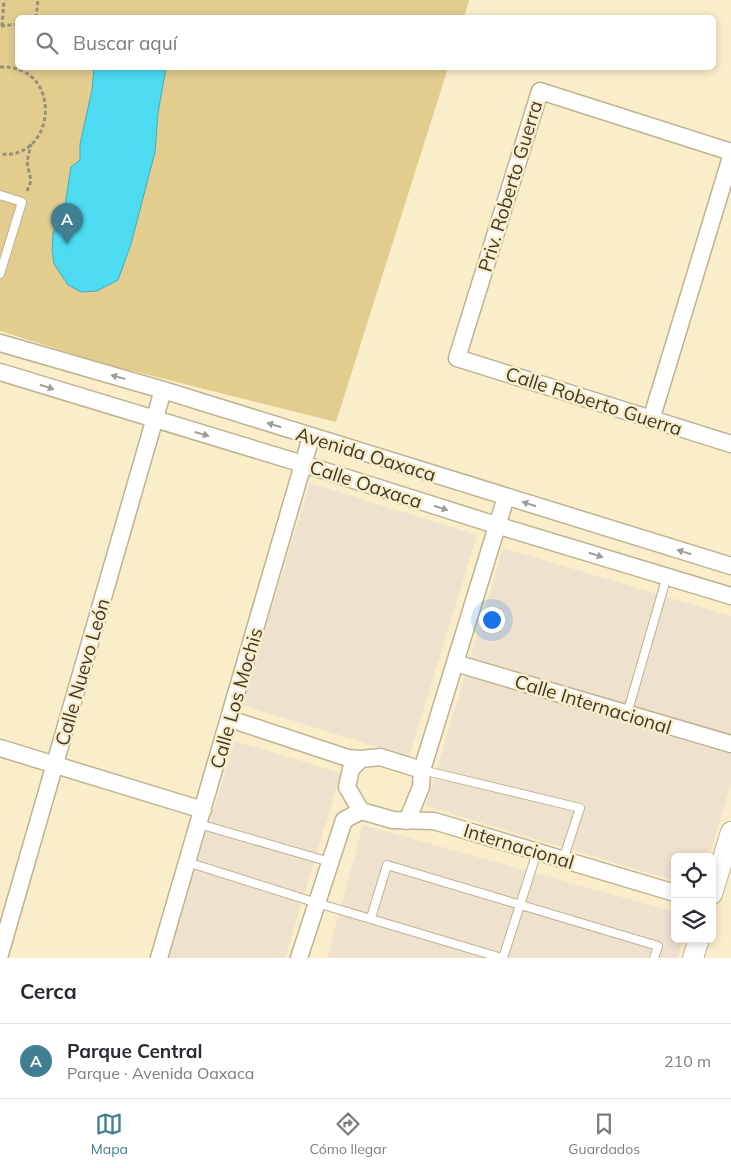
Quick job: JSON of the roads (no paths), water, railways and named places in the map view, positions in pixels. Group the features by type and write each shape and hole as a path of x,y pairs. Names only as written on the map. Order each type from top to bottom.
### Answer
{"street":[{"name":"Priv. Roberto Guerra","path":"457,358 540,91 731,152"},
{"path":"651,420 731,157"},
{"path":"0,374 5,344"},
{"name":"Avenida Oaxaca","path":"5,344 163,390 731,566"},
{"name":"Calle Roberto Guerra","path":"457,358 731,444"},
{"name":"Calle Oaxaca","path":"0,374 303,464 731,596"},
{"name":"Calle Nuevo León","path":"0,954 163,390"},
{"name":"Calle Los Mochis","path":"159,958 311,437"},
{"path":"407,821 421,787 422,770 506,497"},
{"name":"Calle Internacional","path":"455,663 731,744"},
{"path":"230,719 348,758 380,757 422,770"},
{"path":"0,748 56,765 201,817"},
{"path":"300,958 344,820 361,811 347,787 351,769 361,758"},
{"name":"Internacional","path":"361,811 393,820 434,821 671,892"},
{"path":"716,881 731,832"},
{"path":"694,958 698,943"}],"lane":[{"path":"0,195 22,202 0,274"},
{"path":"627,714 667,576"},
{"path":"422,770 580,808 564,860"},
{"path":"201,817 330,862"},
{"path":"187,862 317,904 371,918 502,958 537,852"},
{"path":"371,918 387,865 658,946 654,958"}],"water":[{"path":"94,70 166,70 158,113 155,152 131,244 118,280 97,291 81,292 68,285 54,264 52,250 53,233 65,205 71,167 80,160 80,144 92,90"}],"place":[{"name":"Parque Central","path":"67,244"}]}
